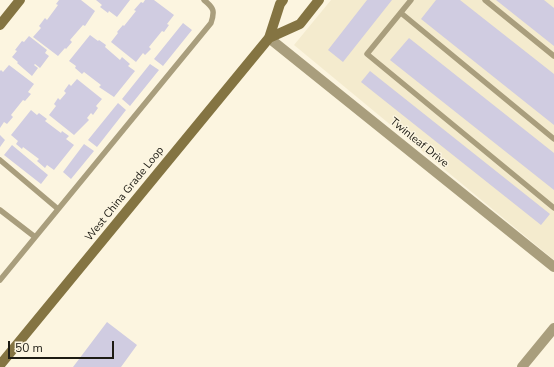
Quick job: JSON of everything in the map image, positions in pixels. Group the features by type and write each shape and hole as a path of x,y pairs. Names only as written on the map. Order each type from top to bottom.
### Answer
{"main road":[{"path":"0,25 20,0"},
{"name":"West China Grade Loop","path":"0,364 269,38 280,4 283,0"},
{"name":"West China Grade Loop","path":"269,38 300,24 319,0"}],"street":[{"name":"Twinleaf Drive","path":"269,38 554,267"},
{"path":"522,367 554,328"}],"lane":[{"path":"0,280 211,23 214,14 213,9 204,0"},
{"path":"411,0 368,54 554,208"},
{"path":"485,0 554,56"},
{"path":"401,13 554,139"},
{"path":"0,160 58,209"},
{"path":"0,210 34,237"}],"shaded area":[{"path":"331,0 554,0 554,260 294,45"}],"building":[{"path":"59,0 81,0 95,11 85,26 83,25 70,40 72,42 58,56 33,37 41,28 39,26 45,18 47,20 58,5 56,4"},
{"path":"96,0 130,0 117,17 100,7 102,5"},
{"path":"145,0 154,0 174,15 167,24 169,25 164,32 162,31 149,47 151,49 145,55 143,53 136,62 111,42 118,33 117,32 136,11 134,10 141,2 143,3"},
{"path":"367,0 392,0 343,62 328,50"},
{"path":"436,0 460,0 554,74 554,125 421,19"},
{"path":"496,0 544,0 554,8 554,46"},
{"path":"183,23 192,30 163,66 154,59"},
{"path":"90,35 106,45 105,47 120,60 122,57 130,64 128,66 135,71 114,97 99,87 101,85 84,72 82,74 75,68 76,66 69,61"},
{"path":"29,36 47,50 45,53 49,56 40,68 35,64 34,65 38,68 32,76 12,57 22,41 24,42"},
{"path":"409,38 554,153 554,190 390,60"},
{"path":"150,64 159,70 130,106 122,99"},
{"path":"9,65 34,84 28,92 31,94 25,101 23,100 11,115 13,117 7,124 4,122 0,128 0,71 1,70 3,72"},
{"path":"370,71 550,214 541,225 361,82"},
{"path":"77,79 102,99 96,106 98,108 93,115 91,113 87,118 89,120 74,135 49,115 56,106 54,104 58,98 60,100 66,93 64,91 69,84 71,86"},
{"path":"118,103 126,110 97,147 88,140"},
{"path":"31,110 37,115 39,113 47,119 45,121 61,133 62,131 69,136 66,139 74,145 54,170 47,165 45,168 37,161 39,159 23,147 22,149 16,144 18,141 11,135"},
{"path":"0,135 5,140 0,147"},
{"path":"84,144 94,151 71,179 63,172"},
{"path":"12,145 48,175 41,184 4,155"},
{"path":"107,322 137,345 121,367 73,367"}]}
